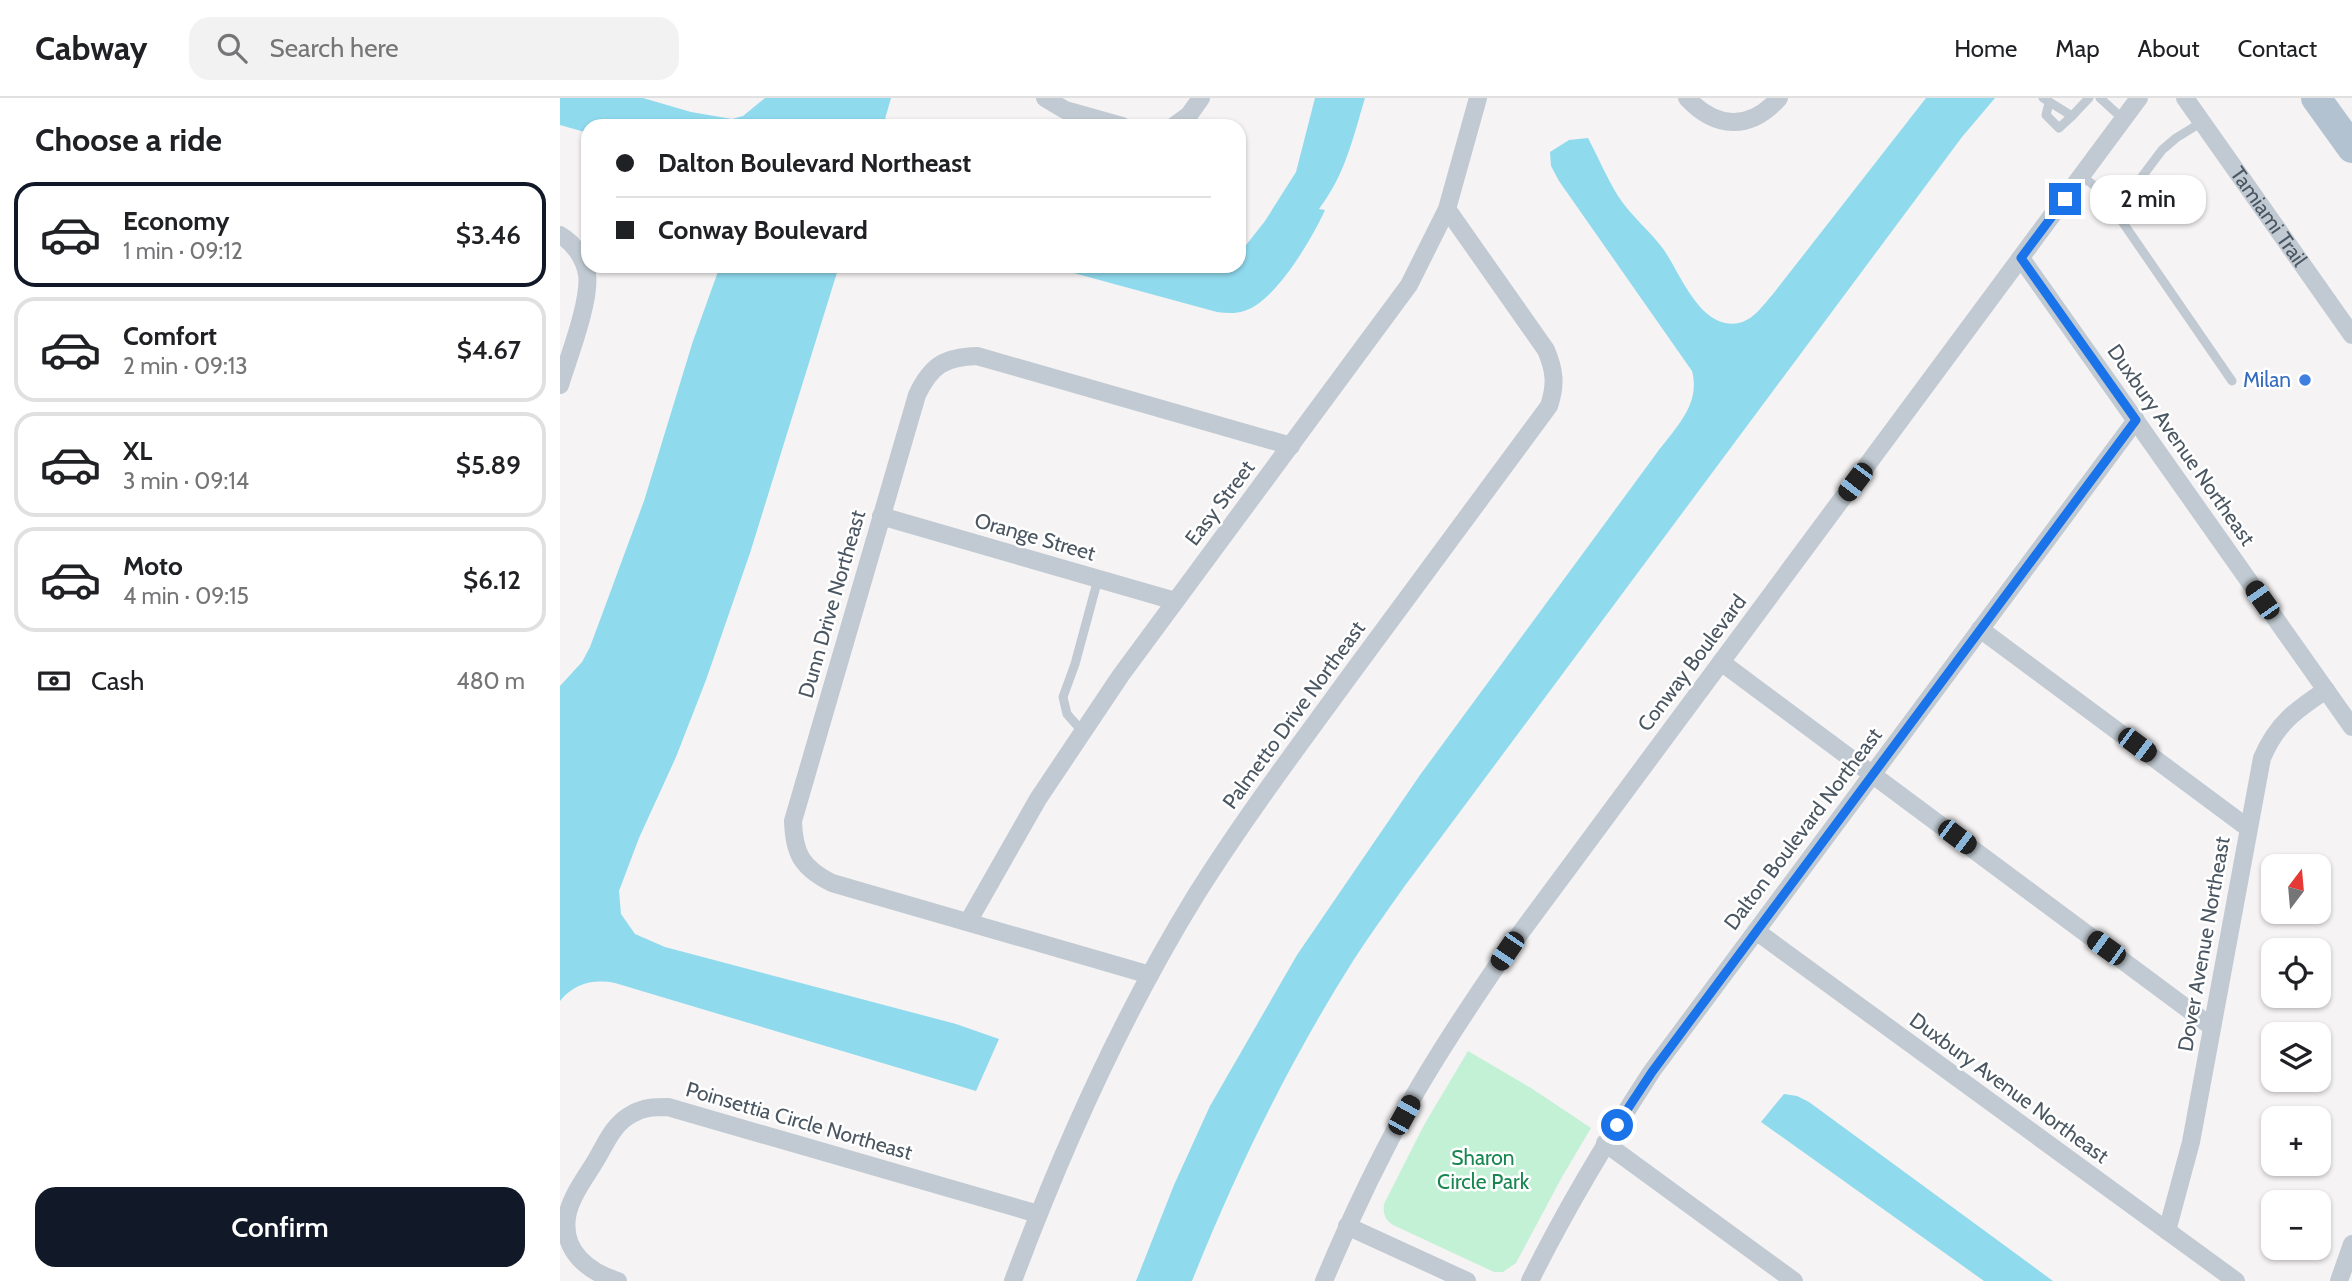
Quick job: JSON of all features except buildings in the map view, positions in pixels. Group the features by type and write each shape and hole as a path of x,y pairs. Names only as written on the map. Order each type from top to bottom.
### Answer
{"main road":[{"path":"2316,98 2352,148"}],"street":[{"path":"1045,98 1065,110 1097,119"},
{"path":"1184,119 1200,98"},
{"name":"Easy Street","path":"968,922 1038,799 1082,731 1409,285 1447,209 1478,98"},
{"path":"1687,98 1705,115 1724,122 1744,121 1762,114 1779,98"},
{"name":"Conway Boulevard","path":"1324,1281 1348,1226 1413,1098 1458,1023 1507,951 2139,98"},
{"name":"Tamiami Trail","path":"2185,98 2352,335"},
{"name":"Palmetto Drive Northeast","path":"1013,1281 1038,1214 1088,1097 1150,975 1196,896 1264,793 1549,407 1555,388 1554,368 1546,350 1447,209"},
{"path":"560,235 568,240 581,256"},
{"name":"Duxbury Avenue Northeast","path":"2021,258 2352,727"},
{"path":"560,385 586,295 586,273"},
{"name":"Dunn Drive Northeast","path":"1150,975 832,883 814,874 801,859 794,841 793,821 916,394 925,377 939,364 958,356 977,356 1291,446"},
{"name":"Dalton Boulevard Northeast","path":"1530,1281 1566,1210 1605,1143 1652,1072 2136,420"},
{"name":"Orange Street","path":"881,516 1175,601"},
{"path":"1980,629 2248,828"},
{"path":"1721,662 2212,1027"},
{"name":"Dover Avenue Northeast","path":"2167,1231 2191,1142 2262,758 2270,739 2281,724 2296,710 2326,690"},
{"name":"Duxbury Avenue Northeast","path":"1756,931 2235,1281"},
{"name":"Poinsettia Circle Northeast","path":"618,1281 588,1269 574,1254 567,1236 567,1216 574,1198 615,1128 630,1114 648,1107 668,1107 1038,1214"},
{"path":"1605,1143 1794,1281"},
{"path":"1348,1226 1467,1281"},
{"path":"2340,1281 2352,1244"}],"lane":[{"path":"2071,116 2052,101 2046,115 2059,128 2071,116 2089,98"},
{"path":"2100,98 2123,119"},
{"path":"2202,122 2162,150 2118,212 2232,381"},
{"path":"2082,176 2120,206"},
{"path":"1082,731 1067,714 1063,697 1075,664 1098,579"}],"green space":[{"name":"Sharon Circle Park","path":"1468,1051 1591,1128 1516,1263 1503,1272 1494,1272 1393,1225 1384,1214 1384,1204 1424,1125"}],"water":[{"path":"560,98 643,98 691,112 732,119 581,119 581,131 560,125"},
{"path":"765,98 891,98 885,119 732,119 743,116"},
{"path":"1315,98 1365,98 1342,169 1319,209 1325,210 1302,252 1268,296 1244,311 1217,312 1074,273 1246,273 1246,245 1296,172"},
{"path":"1926,98 1995,98 1962,137 1365,942 1307,1038 1265,1118 1192,1281 1136,1281 1174,1185 1210,1106 1297,955 1420,775 1685,416 1690,405 1694,383 1692,371 1559,181 1551,166 1550,152 1569,140 1588,138 1618,196 1664,250 1697,303 1715,319 1725,323 1740,323 1753,316 1773,294"},
{"path":"717,273 837,273 750,553 706,680 619,891 621,914 635,934 665,947 956,1024 999,1039 976,1091 615,983 599,982 578,986 560,1001 560,686 582,662 590,647 644,501 693,341"},
{"path":"1784,1094 1809,1102 2053,1281 1984,1281 1761,1122"}],"place":[{"name":"Milan","path":"2305,380"}],"route":[{"path":"1617,1125 1652,1072 2136,420 2021,258 2065,199"}]}
